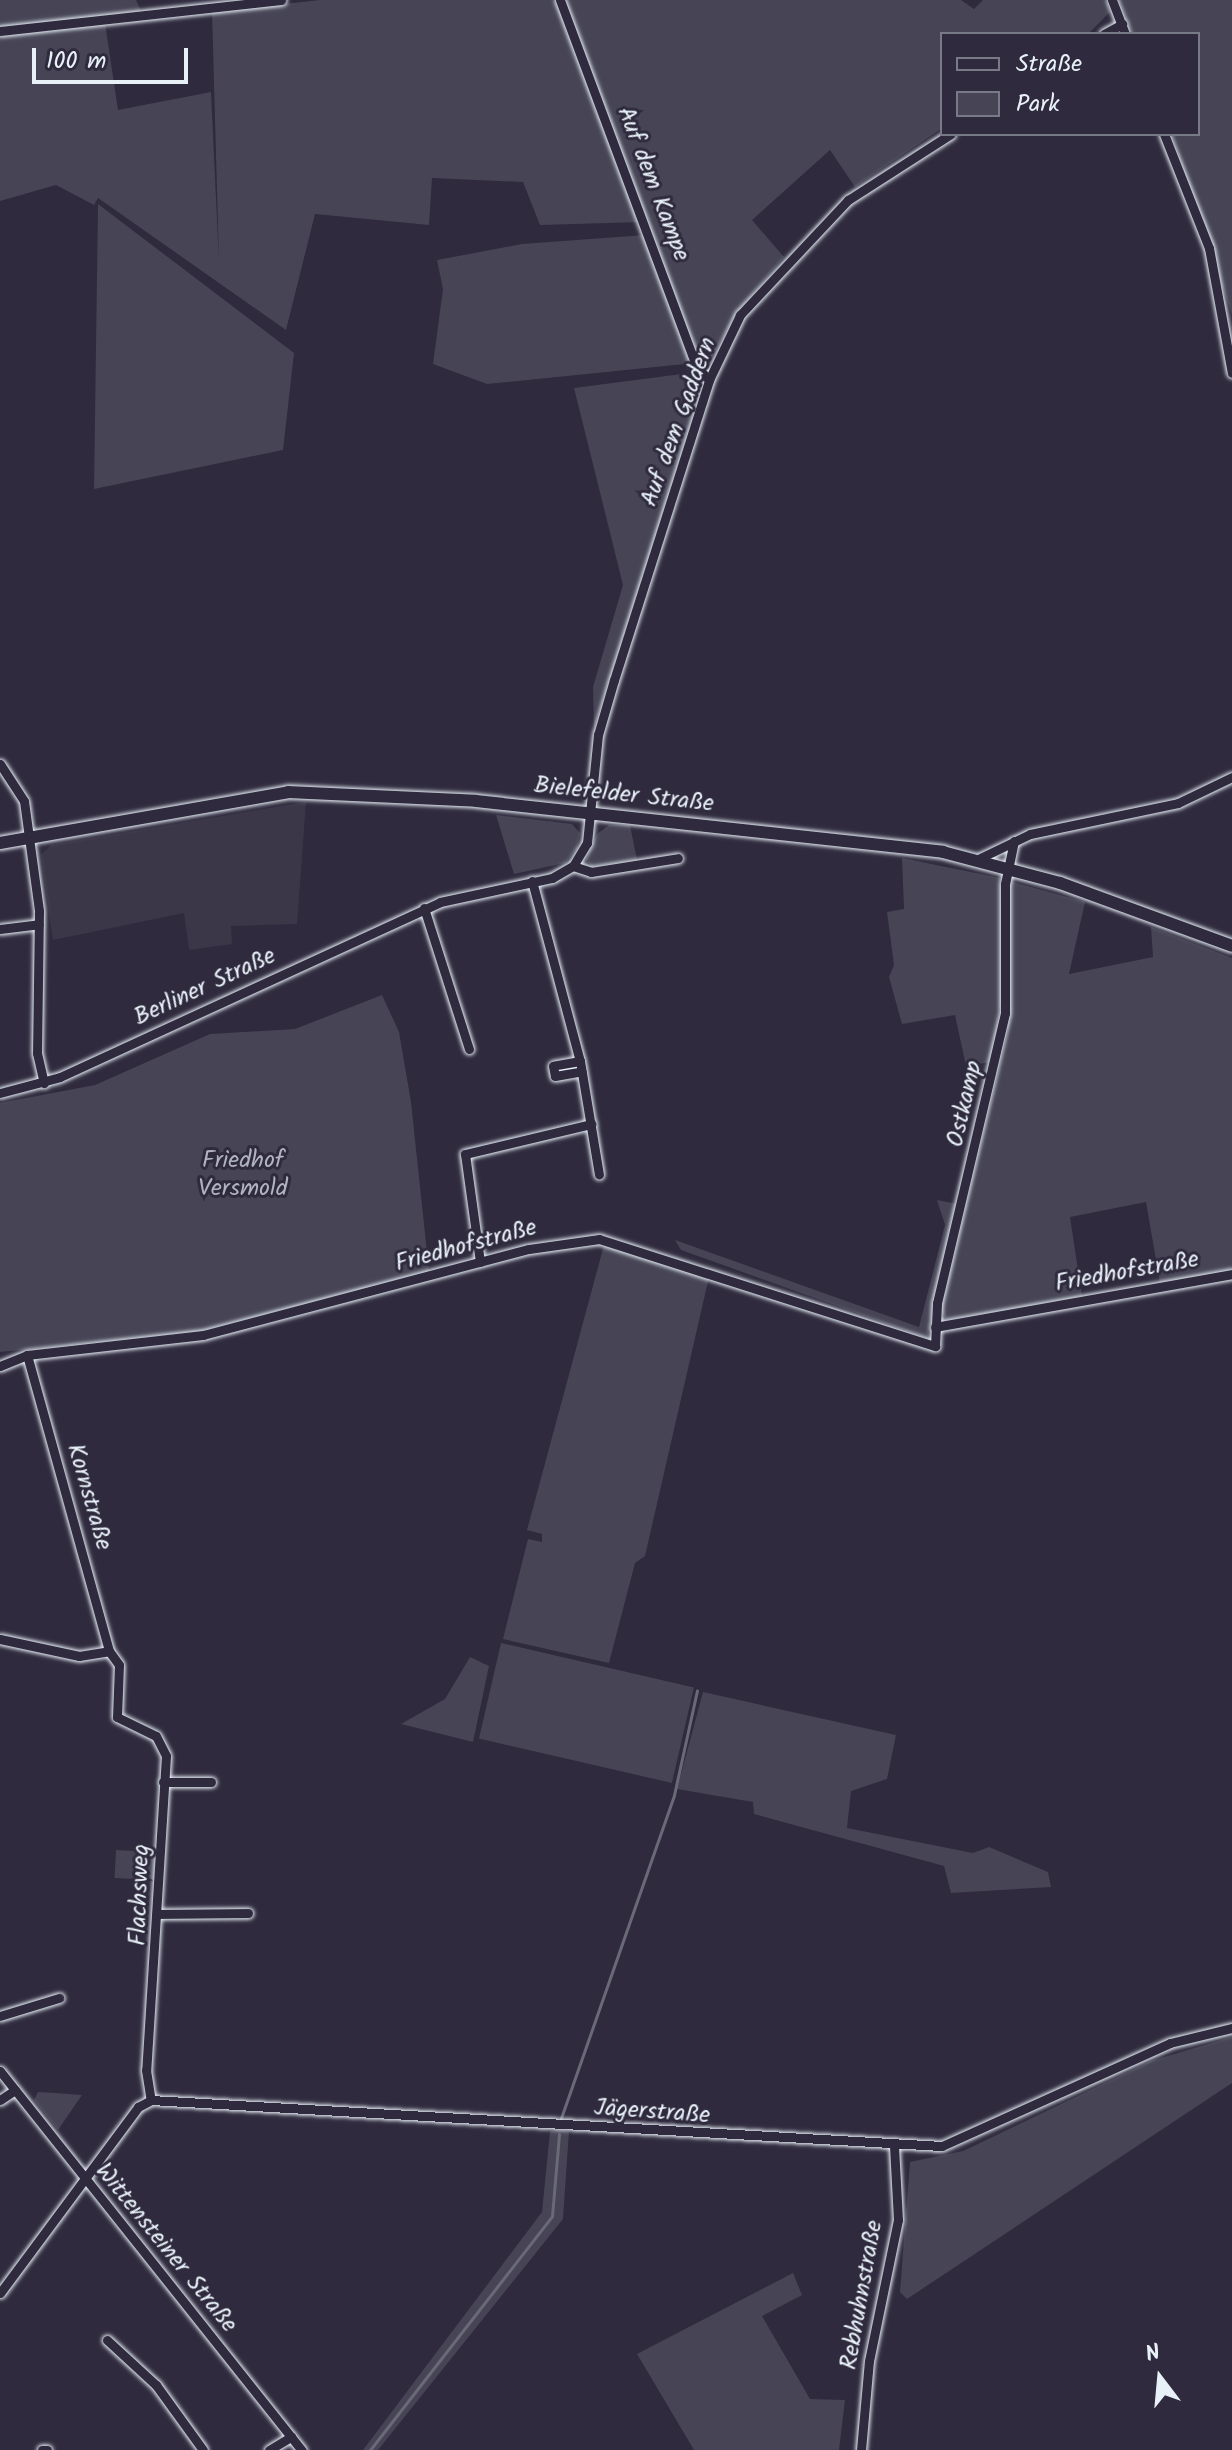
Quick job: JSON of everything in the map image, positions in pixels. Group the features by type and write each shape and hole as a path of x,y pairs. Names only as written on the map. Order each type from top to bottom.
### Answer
{"main road":[{"name":"Bielefelder Straße","path":"0,843 303,792 591,814 976,860 1008,867 1232,946"}],"street":[{"path":"0,31 281,0"},
{"name":"Auf dem Kampe","path":"560,0 696,366 709,380"},
{"path":"1112,0 1124,29"},
{"name":"Auf dem Gaddern","path":"591,814 598,735 709,380 740,315 800,244 848,200 948,136"},
{"path":"1165,136 1209,248 1232,373"},
{"path":"0,764 20,789 28,836 39,924 37,1053 44,1083"},
{"path":"976,860 1014,841 1178,803 1232,777"},
{"path":"573,866 591,814"},
{"name":"Ostkamp","path":"935,1346 935,1327 1005,1013 1008,867 1014,841"},
{"name":"Berliner Straße","path":"0,1093 44,1083 424,908 532,881 573,866 591,872 678,858"},
{"path":"532,881 581,1066 599,1174"},
{"path":"424,908 469,1049"},
{"path":"0,929 39,924"},
{"path":"480,1262 465,1154 538,1134 591,1124"},
{"name":"Friedhofstraße","path":"0,1366 27,1355 203,1335 570,1241 623,1243 935,1346"},
{"name":"Friedhofstraße","path":"935,1327 1232,1274"},
{"name":"Kornstraße","path":"27,1355 109,1651"},
{"path":"0,1639 79,1656 109,1651"},
{"name":"Flachsweg","path":"109,1651 119,1665 117,1717 156,1736 166,1756 146,2070 151,2100"},
{"path":"163,1782 211,1782"},
{"path":"158,1914 248,1913"},
{"path":"0,2016 59,1998"},
{"name":"Jägerstraße","path":"151,2100 894,2146 974,2137 1170,2043 1232,2028"},
{"name":"Wittensteiner Straße","path":"0,2071 302,2450"},
{"path":"0,2100 15,2090"},
{"path":"0,2293 87,2181 138,2107 151,2100"},
{"name":"Rebhuhnstraße","path":"861,2450 869,2361 898,2220 894,2146"},
{"path":"107,2340 156,2385 203,2450"},
{"path":"269,2450 291,2437"}],"shaded area":[{"path":"306,802 297,924 231,926 232,944 189,950 184,913 53,940 41,855 51,845"}],"green space":[{"path":"0,0 136,0 141,11 0,28"},
{"path":"320,0 556,0 642,222 540,225 523,182 432,178 429,225 315,214 286,330 98,198 94,205 56,185 0,201 0,37 105,23 118,110 211,92 219,262 212,12"},
{"path":"565,0 961,0 974,9 983,0 1106,0 1110,12 1090,32 940,32 940,129 855,187 830,150 752,220 784,257 737,312 707,365 699,361"},
{"path":"1119,0 1232,0 1232,315 1173,136 1200,136 1200,32 1132,32"},
{"path":"98,204 294,353 283,450 94,489"},
{"path":"645,235 690,359 685,364 487,384 433,364 443,289 437,260 522,244"},
{"path":"697,372 701,393 594,728 593,687 623,585 574,388"},
{"path":"496,815 572,824 580,833 577,848 565,863 514,874"},
{"path":"609,825 630,825 637,860 592,866 586,860 597,834"},
{"path":"902,858 1000,878 1003,988 991,1062 966,1066 955,1015 902,1024 889,977 894,965 887,912 904,909"},
{"path":"1009,881 1085,902 1069,974 1153,957 1151,927 1232,958 1232,1270 1160,1283 1146,1202 1070,1217 1082,1296 947,1320 941,1311 1008,1032"},
{"name":"Friedhof Versmold","path":"382,995 399,1032 411,1102 429,1271 200,1331 0,1352 0,1103 95,1085 210,1034 295,1029"},
{"path":"937,1200 957,1204 927,1338 681,1250 675,1240 919,1327 945,1225"},
{"path":"604,1245 709,1277 645,1556 635,1563 609,1663 503,1639 528,1539 542,1542 542,1534 527,1530"},
{"path":"501,1643 694,1688 672,1783 479,1738"},
{"path":"470,1657 489,1666 473,1742 401,1724 445,1699"},
{"path":"703,1692 896,1735 887,1779 851,1791 847,1828 973,1853 989,1847 1048,1872 1051,1887 951,1893 944,1866 754,1814 753,1802 677,1789"},
{"path":"116,1850 155,1852 153,1880 115,1878"},
{"path":"1232,2037 1232,2083 907,2299 900,2292 910,2162 963,2151 1151,2061"},
{"path":"38,2092 82,2095 58,2130 34,2100"},
{"path":"550,2131 569,2131 563,2219 378,2450 363,2450 542,2212"},
{"path":"793,2273 802,2295 762,2316 810,2399 845,2400 839,2450 694,2450 637,2354"}],"waterway":[{"path":"561,2118 674,1795 697,1690"},
{"path":"370,2450 552,2216 559,2134"}]}
